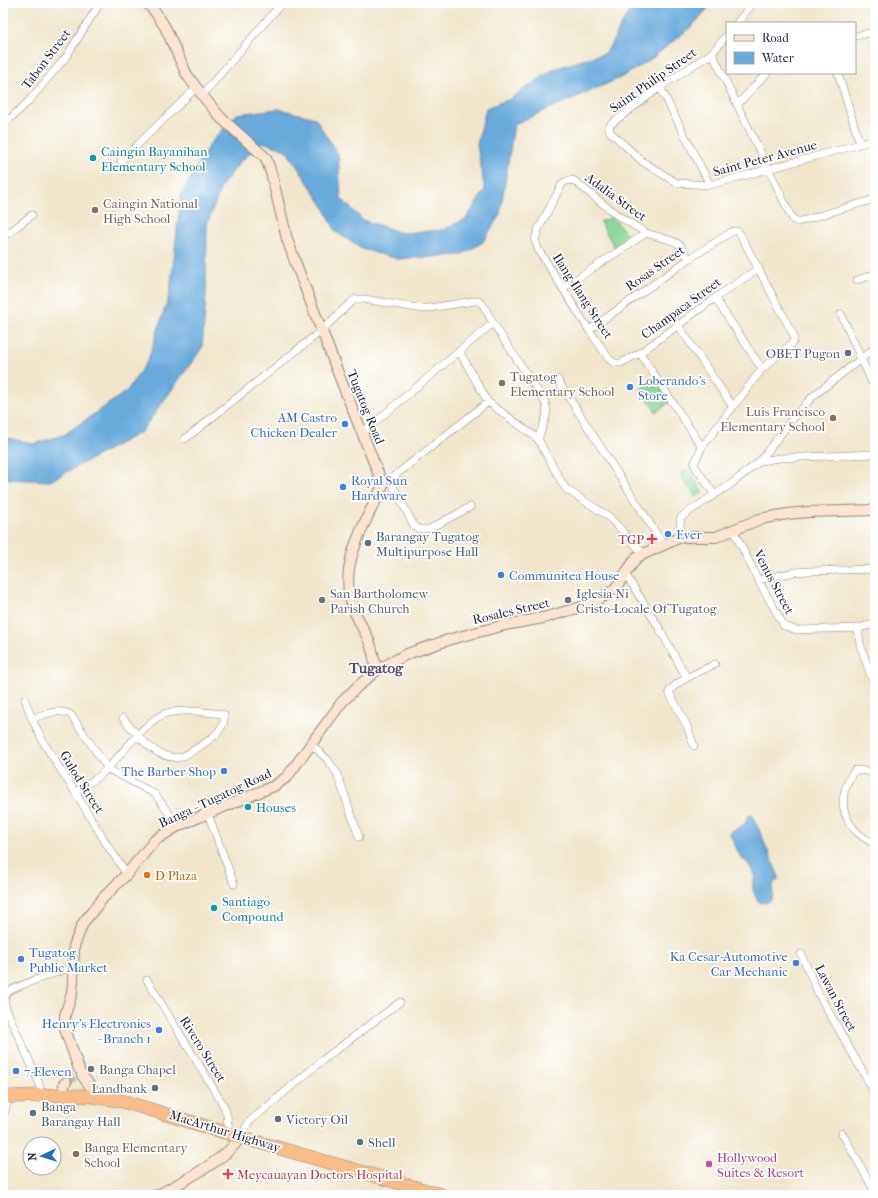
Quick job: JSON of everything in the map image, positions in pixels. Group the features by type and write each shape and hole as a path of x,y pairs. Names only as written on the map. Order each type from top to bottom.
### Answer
{"highway":[{"name":"MacArthur Highway","path":"5,1097 63,1095 98,1097 122,1101 442,1195"}],"street":[{"name":"Tabon Street","path":"3,122 13,116 28,102 66,57 100,3"},
{"path":"147,3 165,27 187,75 199,91"},
{"path":"121,161 199,91 282,3"},
{"path":"738,22 753,3"},
{"path":"856,36 875,32"},
{"name":"Saint Philip Street","path":"609,128 611,124 660,87 712,53 726,36"},
{"path":"712,53 794,220 798,222 875,199"},
{"path":"737,105 766,74"},
{"path":"838,74 860,144"},
{"path":"660,87 710,185"},
{"name":"Tugatog Road","path":"199,91 221,118 266,158 288,239 321,330 362,433 387,482"},
{"name":"Saint Peter Avenue","path":"609,128 610,132 643,162 677,183 710,185 770,170 875,140"},
{"name":"Adalia Street","path":"535,240 538,230 562,184 566,180 573,180 617,215 646,233 673,241 680,245 689,259"},
{"path":"3,237 32,214"},
{"name":"Rosas Street","path":"589,330 689,259 732,231 737,231 740,234 758,268"},
{"path":"563,288 646,233"},
{"name":"Ilang-Ilang Street","path":"535,240 538,249 589,330 610,360 615,363"},
{"path":"714,494 694,464 702,447 762,369 794,341 794,336 758,268"},
{"name":"Champaca Street","path":"615,363 621,363 640,353 714,298 758,268"},
{"path":"856,280 875,274"},
{"path":"714,298 762,369"},
{"path":"185,439 321,330 350,303 356,300 364,299 423,309 474,300 479,301 547,407 547,413 538,439"},
{"path":"840,314 875,389"},
{"path":"362,433 493,323"},
{"path":"678,325 733,407"},
{"path":"875,348 813,396 790,422 760,461 681,517 681,537 716,538 760,519 787,514 875,510"},
{"path":"459,351 488,402 538,439 566,489 608,516 644,554"},
{"path":"640,353 702,447"},
{"path":"557,379 663,544"},
{"path":"376,670 370,642 352,607 348,591 351,554 387,482 488,402"},
{"path":"760,461 780,458 875,454"},
{"path":"387,482 414,526 419,529 429,529 470,507"},
{"name":"Venus Street","path":"734,530 758,580 784,626 796,630 858,628 875,624"},
{"name":"Rosales Street","path":"376,670 407,654 430,645 505,624 543,618 588,605 614,590 626,575 637,557 681,537"},
{"path":"758,580 795,572 875,569"},
{"path":"626,575 658,626 686,678"},
{"path":"858,628 860,644 875,688"},
{"path":"694,746 687,726 669,692 671,688 686,678 715,664"},
{"name":"Banga - Tugatog Road","path":"98,1097 80,1072 64,1024 65,1015 72,993 74,946 83,923 102,898 127,874 155,840 178,826 208,814 287,777 342,702 376,670"},
{"name":"Gulod Street","path":"25,699 32,719 45,745 76,792 109,848 127,874"},
{"path":"32,719 45,714 64,711 67,712 71,715 108,769 154,794 178,826"},
{"path":"76,792 93,782 108,769 137,736 160,716 166,713 187,711 224,715 225,718 223,727 218,733 182,757 171,758 161,754 137,736 123,718"},
{"path":"311,744 327,759 336,773 359,837"},
{"path":"875,772 855,770 851,773 843,796 846,819 853,829 875,844"},
{"path":"208,814 234,884"},
{"name":"Lawan Street","path":"801,954 819,995 875,1094"},
{"path":"40,1095 38,1080 7,1011 5,1005 6,997 8,992 18,987 74,966"},
{"name":"Rivero Street","path":"147,980 224,1106 235,1135"},
{"path":"158,1195 189,1178 228,1152 236,1144 235,1135 249,1122 324,1059 400,1002"},
{"path":"63,1095 64,1084 66,1082"},
{"path":"3,1115 6,1109 5,1097"},
{"path":"842,1133 875,1192"}],"green space":[{"path":"612,217 630,238 615,248 600,222"},
{"path":"657,379 670,402 656,412 641,389"},
{"path":"688,469 703,492 695,497 680,474"}],"water":[{"path":"637,3 713,3 692,26 647,62 620,78 514,124 500,214 483,242 461,255 398,259 362,249 336,232 323,205 286,150 263,142 240,162 221,187 207,225 206,293 202,348 141,432 50,481 9,479 3,475 3,437 34,444 64,435 127,391 148,360 170,293 181,195 209,145 237,114 279,109 315,118 338,154 341,198 363,220 402,233 443,230 466,219 485,190 477,145 486,108 510,99 554,69 606,53 627,15"},
{"path":"749,815 753,816 779,877 773,885 772,899 766,903 759,902 756,897 753,890 755,876 748,863 741,858 730,834 732,831 744,825"}],"tunnel":[{"path":"66,1082 80,1072"}],"place":[{"name":"Caingin Bayanihan Elementary School","path":"93,158"},
{"name":"Caingin National High School","path":"95,210"},
{"name":"OBET Pugon","path":"848,353"},
{"name":"Tugatog Elementary School","path":"502,383"},
{"name":"Loberando's Store","path":"630,387"},
{"name":"Luis Francisco Elementary School","path":"833,418"},
{"name":"AM Castro Chicken Dealer","path":"345,424"},
{"name":"Royal Sun Hardware","path":"343,487"},
{"name":"Ever","path":"668,534"},
{"name":"TGP","path":"652,539"},
{"name":"Barangay Tugatog Multipurpose Hall","path":"368,543"},
{"name":"Communitea House","path":"501,575"},
{"name":"San Bartholomew Parish Church","path":"322,600"},
{"name":"Iglesia Ni Cristo-Locale Of Tugatog","path":"568,600"},
{"name":"The Barber Shop","path":"224,771"},
{"name":"Houses","path":"248,807"},
{"name":"D Plaza","path":"147,875"},
{"name":"Santiago Compound","path":"214,908"},
{"name":"Tugatog Public Market","path":"21,959"},
{"name":"Ka Cesar-Automotive Car Mechanic","path":"796,963"},
{"name":"Henry's Electronics - Branch 1","path":"159,1030"},
{"name":"Banga Chapel","path":"91,1069"},
{"name":"7-Eleven","path":"16,1071"},
{"name":"Landbank","path":"155,1088"},
{"name":"Banga Barangay Hall","path":"33,1113"},
{"name":"Victory Oil","path":"278,1119"},
{"name":"Shell","path":"360,1142"},
{"name":"Banga Elementary School","path":"76,1154"},
{"name":"Hollywood Suites & Resort","path":"709,1164"},
{"name":"Meycauayan Doctors Hospital","path":"228,1174"}],"district":[{"name":"Tugatog","path":"376,668"}]}
